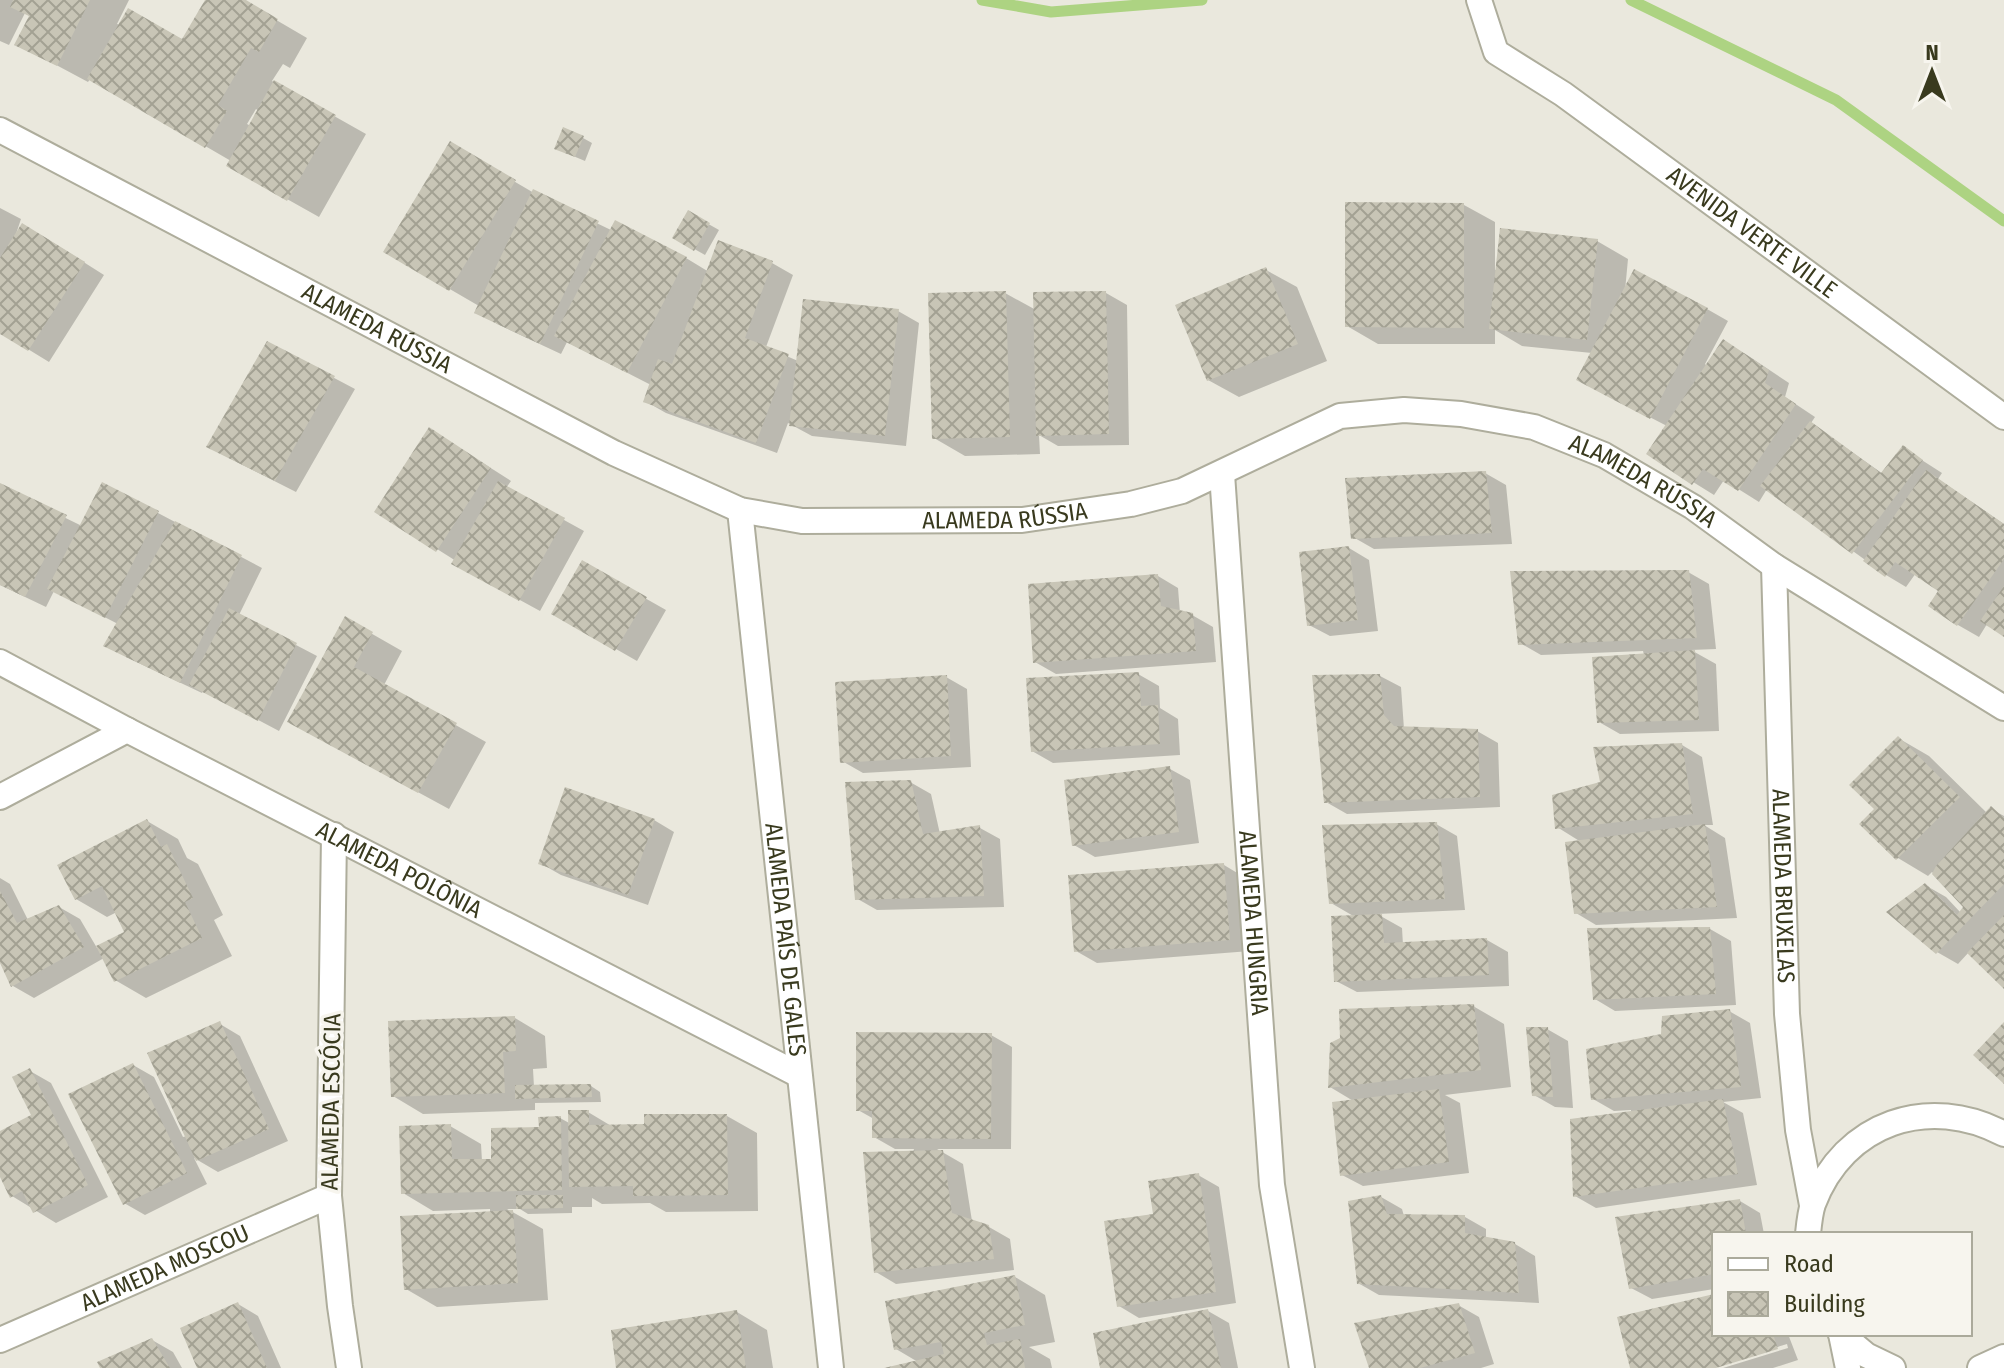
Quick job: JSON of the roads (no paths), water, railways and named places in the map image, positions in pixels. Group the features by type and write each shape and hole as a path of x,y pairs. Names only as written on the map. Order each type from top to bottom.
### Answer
{"street":[{"name":"AVENIDA VERTE VILLE","path":"1479,0 1496,52 1563,94 2004,417"},
{"name":"ALAMEDA RÚSSIA","path":"0,130 614,453 740,510 802,521 1022,520 1131,504 1182,491 1340,416 1404,410 1461,414 1534,427 1604,455 1693,507 1774,566 2004,708"},
{"name":"ALAMEDA HUNGRIA","path":"1222,474 1272,1185 1302,1368"},
{"name":"ALAMEDA PAÍS DE GALES","path":"740,510 831,1368"},
{"name":"ALAMEDA BRUXELAS","path":"1774,566 1787,1014 1798,1130 1812,1205"},
{"name":"ALAMEDA POLÔNIA","path":"0,662 799,1075"},
{"path":"0,797 127,730"},
{"name":"ALAMEDA ESCÓCIA","path":"334,835 329,1196 349,1368"},
{"path":"1808,1232 1812,1205 1831,1168 1861,1139 1898,1120 1939,1114 1981,1121 2004,1134"},
{"name":"ALAMEDA MOSCOU","path":"0,1340 329,1196"},
{"path":"1841,1336 1848,1368"},
{"path":"1843,1336 1866,1355 1893,1368"},
{"path":"1980,1368 2004,1357"}],"waterway":[{"path":"982,0 1051,12 1202,0"},
{"path":"1631,0 1836,100 2004,221"}]}
